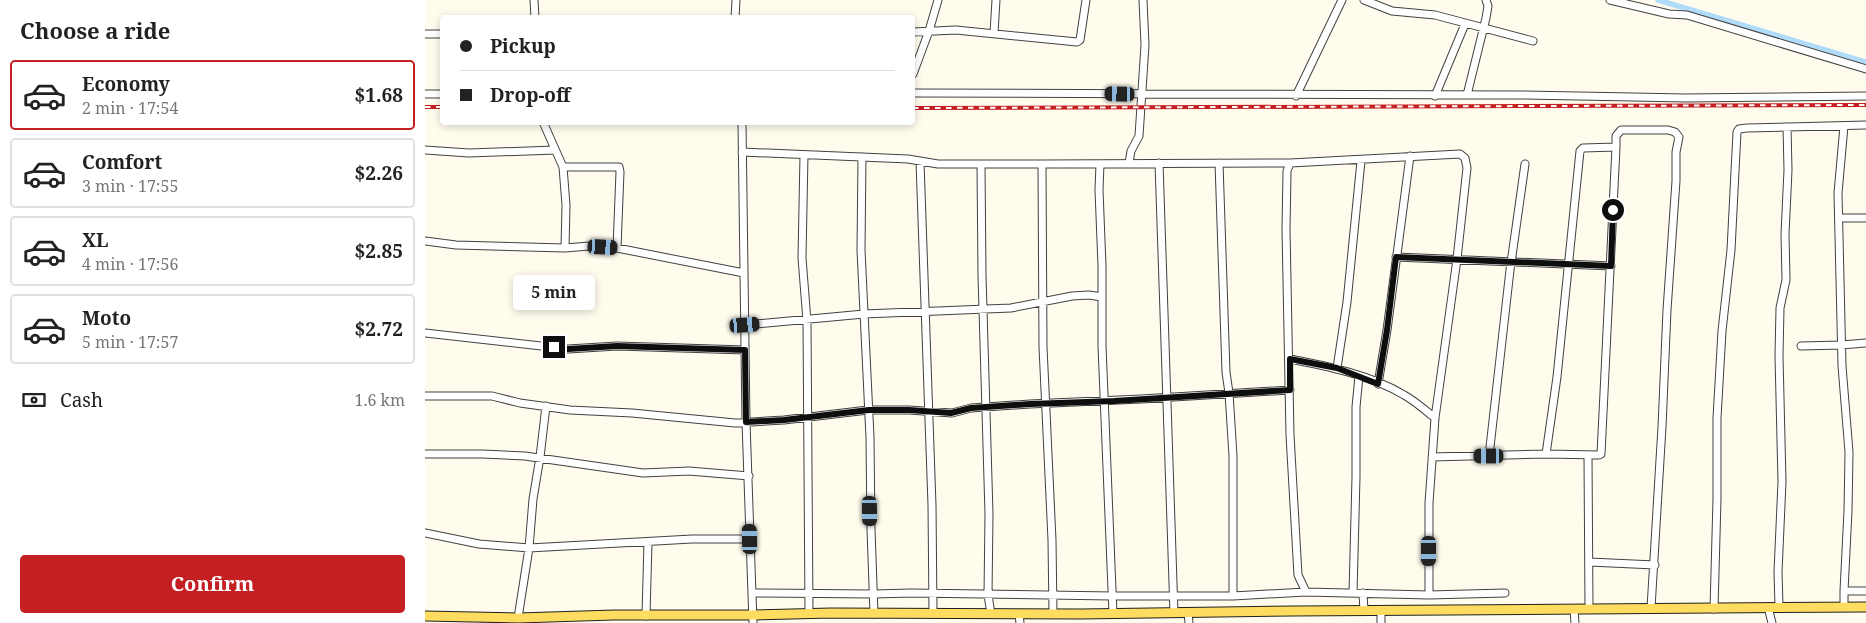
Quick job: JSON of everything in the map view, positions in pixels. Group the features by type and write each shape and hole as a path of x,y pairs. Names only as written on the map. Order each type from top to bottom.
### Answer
{"main road":[{"path":"425,616 573,620 646,616 752,619 809,614 933,613 991,614 1019,619 1053,614 1866,607"}],"street":[{"path":"534,0 535,15"},
{"path":"735,15 736,0"},
{"path":"915,69 938,0"},
{"path":"994,33 996,0"},
{"path":"915,32 956,30 1077,42 1080,40 1086,0"},
{"path":"1129,163 1131,151 1139,136 1145,45 1143,0"},
{"path":"1296,96 1342,0"},
{"path":"1364,0 1393,11 1435,15 1533,42"},
{"path":"1467,95 1487,11 1486,0"},
{"path":"1610,0 1669,14 1687,15 1866,69"},
{"path":"1435,96 1465,24"},
{"path":"425,34 440,34"},
{"path":"425,94 440,94"},
{"path":"915,94 1467,95 1695,98 1866,96"},
{"path":"544,125 563,167 566,205 565,248"},
{"path":"742,125 746,422 752,619"},
{"path":"1714,608 1717,418 1722,331 1731,250 1737,130 1742,128 1866,125"},
{"path":"1843,606 1849,511 1849,452 1841,346 1839,218 1839,179 1844,126"},
{"path":"1779,607 1778,572 1782,482 1779,356 1780,308 1785,280 1788,170 1787,127"},
{"path":"1432,457 1546,454 1599,455 1601,453 1616,136 1621,130 1668,130 1675,132 1679,137 1676,154 1676,181 1667,310 1663,428 1651,608"},
{"path":"1546,454 1557,378 1577,165 1580,151 1583,148 1616,147"},
{"path":"425,150 469,153 555,150"},
{"path":"742,152 908,159 938,164 1290,164 1460,154 1465,158 1467,168 1457,260 1435,418 1429,503 1429,594"},
{"path":"804,155 802,258 807,321 809,614"},
{"path":"1378,384 1410,156"},
{"path":"862,157 861,250 869,410 874,614"},
{"path":"1337,368 1347,302 1361,161"},
{"path":"919,162 932,514 933,613"},
{"path":"1159,163 1174,596 1173,613"},
{"path":"1219,163 1226,372 1229,393 1234,513 1233,596"},
{"path":"981,164 989,514 988,594 991,614"},
{"path":"1042,164 1043,347 1052,540 1053,614"},
{"path":"1100,164 1099,190 1105,401 1113,614"},
{"path":"1290,164 1287,171 1286,220 1294,526 1298,575 1306,592"},
{"path":"1489,456 1511,261 1525,164"},
{"path":"563,167 619,167 617,248"},
{"path":"1839,218 1866,218"},
{"path":"425,241 456,245 617,248 743,273"},
{"path":"1396,257 1611,266"},
{"path":"745,325 807,321 864,314 1011,308 1073,296 1089,295 1102,297"},
{"path":"425,333 568,349 617,346 745,350"},
{"path":"1801,346 1841,346 1866,343"},
{"path":"1290,359 1337,368 1359,376 1403,394 1435,418"},
{"path":"1353,593 1357,477 1356,407 1359,376"},
{"path":"425,396 492,396 520,403 570,410 623,412 704,421 746,422 807,418 869,410 951,413 986,407 1290,390"},
{"path":"518,618 529,548 533,499 546,406"},
{"path":"425,454 540,457 643,473 689,471 749,476"},
{"path":"1588,455 1589,610"},
{"path":"425,533 479,544 529,548 692,539 750,539"},
{"path":"646,616 648,542"},
{"path":"1589,562 1655,565"},
{"path":"1844,591 1866,591"},
{"path":"752,593 911,593 1052,596 1233,596 1306,592 1505,593"},
{"path":"1363,593 1364,611"},
{"path":"1768,608 1772,623"},
{"path":"1574,610 1575,623"},
{"path":"1381,611 1381,623"},
{"path":"1188,613 1189,623"}],"waterway":[{"path":"1658,0 1866,62"}],"railway":[{"path":"915,108 1866,105"},
{"path":"425,107 440,107"}],"route":[{"path":"554,347 568,349 617,346 745,350 746,422 784,420 869,410 951,413 971,408 1290,390 1290,359 1337,368 1378,384 1396,257 1611,266 1613,210"}]}
